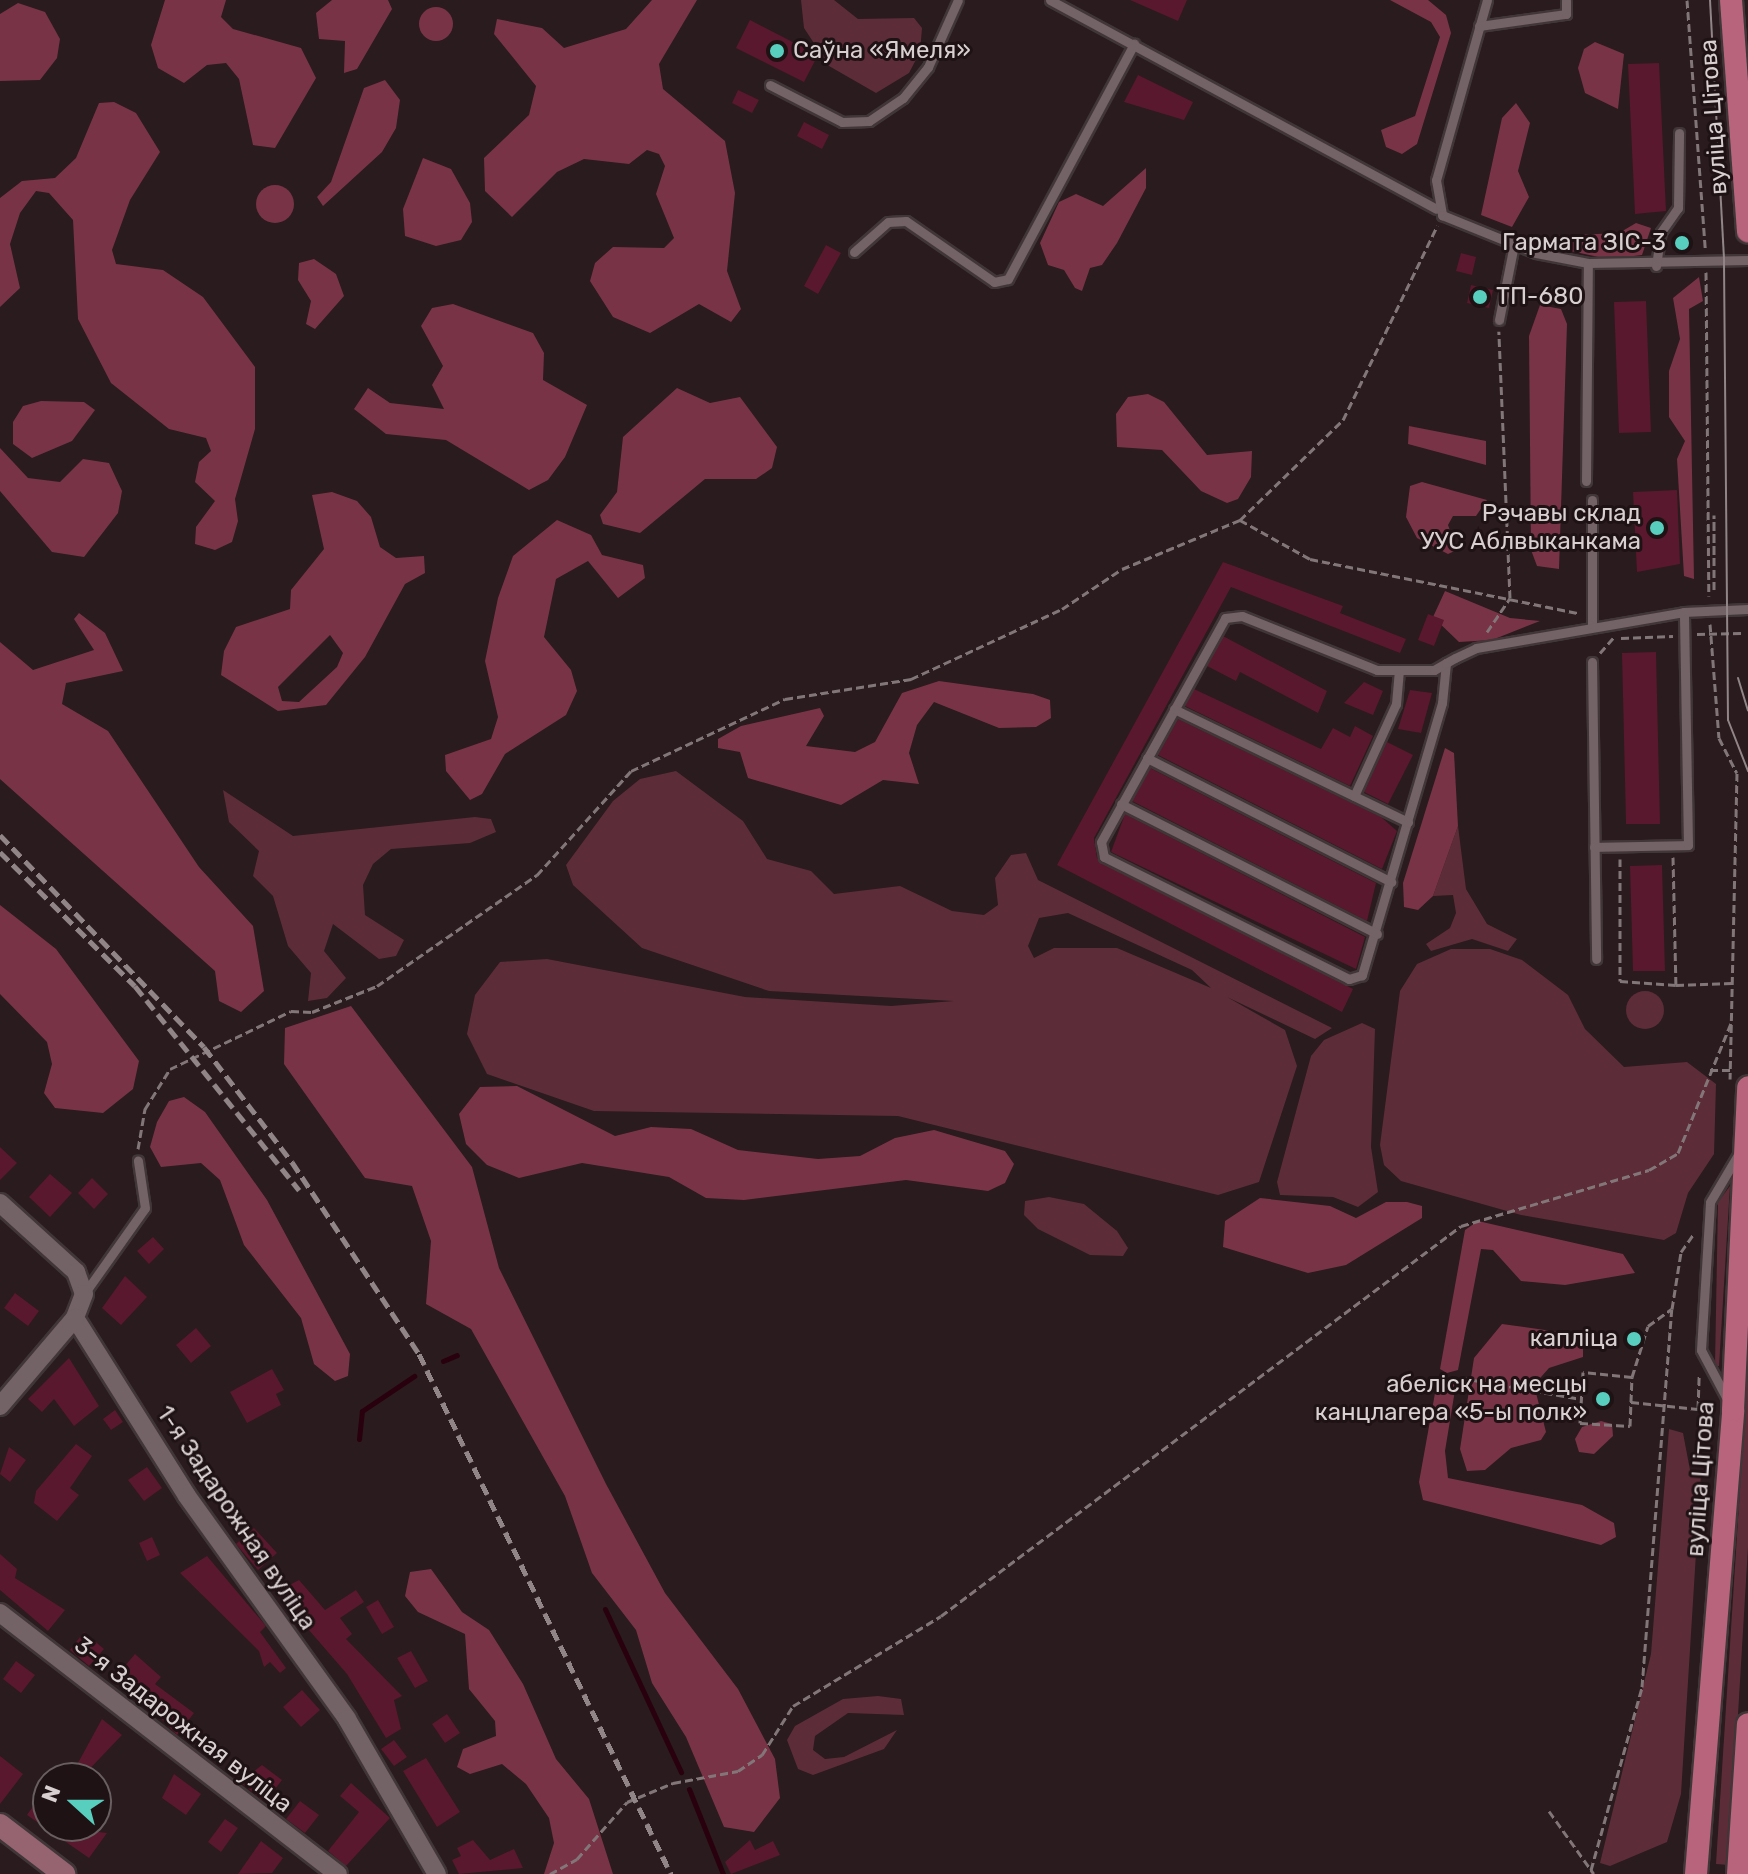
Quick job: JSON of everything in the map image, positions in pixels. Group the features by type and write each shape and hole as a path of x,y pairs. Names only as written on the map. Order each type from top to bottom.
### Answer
{"main road":[{"name":"вуліца Цітова","path":"1731,0 1744,95 1748,231"},
{"name":"вуліца Цітова","path":"1696,1874 1733,1410 1739,1087"},
{"path":"1738,1874 1748,1724"},
{"path":"0,1825 64,1874"}],"street":[{"path":"0,1203 76,1272 84,1294 75,1318 0,1406"},
{"name":"1-я Задарожная вуліца","path":"75,1318 187,1496 347,1719 437,1874"},
{"name":"3-я Задарожная вуліца","path":"0,1613 338,1874"}],"lane":[{"path":"770,85 842,122 869,121 903,98 928,67 958,0"},
{"path":"1050,0 1439,212 1514,244 1588,263 1656,266 1748,260"},
{"path":"1439,212 1436,180 1487,0"},
{"path":"1479,26 1566,14 1566,0"},
{"path":"854,252 888,222 906,221 994,282 1008,279 1134,44"},
{"path":"1656,266 1661,232 1678,208 1679,133"},
{"path":"1499,320 1514,244"},
{"path":"1586,481 1588,263"},
{"path":"1592,500 1592,627"},
{"path":"1446,663 1408,822 1377,934 1362,975 1349,979 1104,857 1101,842 1225,618 1242,616 1377,670 1399,670 1446,663 1476,648 1592,627 1709,609 1748,609"},
{"path":"1594,847 1688,845 1684,612"},
{"path":"1592,662 1596,959"},
{"path":"1354,796 1396,704 1399,670"},
{"path":"1174,709 1408,822"},
{"path":"1147,758 1391,882"},
{"path":"1121,804 1377,934"},
{"path":"1733,1410 1701,1350 1710,1202 1739,1153"},
{"path":"84,1294 145,1208 138,1161"}],"path":[{"path":"1687,0 1706,263 1710,634 1719,738 1737,773 1730,1070 1739,1087"},
{"path":"138,1161 145,1109 170,1069 291,1011 312,1012 377,986 537,875 631,771 785,699 911,679 1050,615 1122,569 1240,520 1343,420 1439,212"},
{"path":"1476,648 1510,598 1499,320"},
{"path":"1714,515 1714,590"},
{"path":"1240,520 1310,559 1575,610 1592,627"},
{"path":"1707,556 1714,556"},
{"path":"1592,662 1613,638 1741,633"},
{"path":"1660,856 1673,855"},
{"path":"1634,856 1618,862 1620,981 1676,985"},
{"path":"550,1874 577,1859 627,1802 673,1783 738,1771 762,1755 793,1706 941,1616 1461,1226 1649,1170 1678,1153 1692,1131 1710,1070 1731,1023"},
{"path":"1710,1070 1730,1070"},
{"path":"1592,1872 1642,1687 1672,1309 1681,1252 1696,1231"},
{"path":"1632,1377 1583,1372 1580,1423 1630,1426 1632,1377 1648,1326 1672,1309"},
{"path":"1462,1378 1581,1399"},
{"path":"1631,1402 1698,1409"},
{"path":"1549,1811 1592,1872"}],"shaded area":[{"path":"165,0 226,0 221,17 233,29 301,48 316,78 275,148 253,145 239,79 226,63 207,65 184,83 158,68 151,45"},
{"path":"332,0 388,0 392,9 357,69 344,73 345,41 319,39 316,13"},
{"path":"652,0 697,0 659,64 663,89 725,141 735,193 727,271 741,309 731,322 699,304 650,333 613,317 590,281 595,263 613,247 664,248 674,238 656,194 665,166 659,154 647,150 629,164 584,159 557,172 512,217 485,191 484,158 529,115 536,86 494,34 497,19 542,28 564,48 626,29"},
{"path":"801,0 834,0 858,19 914,18 922,28 920,52 909,73 876,93 829,66 804,28"},
{"path":"1390,0 1428,0 1446,15 1451,33 1417,144 1402,154 1386,147 1381,130 1415,116 1440,37 1431,22"},
{"path":"18,3 45,12 60,39 57,58 40,80 0,81 0,14"},
{"path":"436,7 448,12 453,24 448,36 436,41 424,36 419,24 424,12"},
{"path":"1595,42 1624,54 1618,109 1585,93 1578,68 1584,49"},
{"path":"385,80 400,100 396,128 382,152 323,206 317,197 331,182 364,88"},
{"path":"114,102 136,113 160,152 130,200 112,250 116,264 163,270 203,297 255,367 255,429 235,499 238,521 232,542 215,550 195,544 196,527 215,501 195,482 199,462 211,451 206,438 169,429 111,383 78,319 73,220 49,193 36,191 20,213 10,244 20,288 0,307 0,198 22,181 55,178 76,158 99,103"},
{"path":"1516,103 1530,123 1518,171 1529,197 1512,227 1481,215 1502,118"},
{"path":"423,158 451,169 470,203 472,222 461,240 436,246 405,236 403,209"},
{"path":"1146,168 1146,188 1117,243 1102,265 1090,268 1082,291 1075,288 1064,270 1048,265 1040,243 1059,202 1076,194 1103,206"},
{"path":"275,185 289,190 294,204 289,218 275,223 261,218 256,204 261,190"},
{"path":"1636,223 1651,228 1642,255 1608,259 1552,247 1552,236 1619,233"},
{"path":"314,259 336,274 344,296 315,329 306,324 311,301 298,280 299,263"},
{"path":"1699,277 1703,301 1689,309 1694,579 1684,576 1677,459 1685,441 1669,417 1669,371 1680,339 1673,298"},
{"path":"453,304 533,333 544,353 543,380 587,405 565,457 548,480 529,490 446,440 386,434 354,409 368,388 390,403 444,409 432,385 443,366 421,326 432,308"},
{"path":"1540,305 1561,309 1567,324 1559,569 1537,566 1531,550 1529,336"},
{"path":"677,388 710,403 740,397 777,447 772,468 756,479 705,479 640,533 603,524 600,515 617,492 623,437"},
{"path":"1148,394 1164,402 1207,455 1252,451 1251,477 1238,499 1227,503 1201,491 1162,450 1117,447 1116,414 1128,397"},
{"path":"41,401 84,402 95,410 72,441 32,458 13,444 13,422 23,406"},
{"path":"1409,426 1486,441 1486,465 1408,444"},
{"path":"0,448 28,478 60,482 83,459 109,463 122,491 118,513 84,557 52,552 0,491"},
{"path":"1422,482 1487,500 1476,516 1453,516 1448,525 1457,550 1448,554 1417,538 1406,517 1410,486"},
{"path":"332,492 357,501 371,517 380,547 396,558 424,556 425,573 405,584 365,657 326,705 278,711 221,675 224,651 236,627 290,609 291,590 324,549 312,495","holes":["330,635 343,653 337,667 299,702 282,701 278,687"]},
{"path":"557,520 591,535 602,555 643,565 645,578 618,598 588,561 556,579 544,637 571,670 577,691 566,715 505,754 482,794 470,800 446,771 445,755 491,739 498,717 485,661 498,598 513,556"},
{"path":"1445,591 1510,618 1540,621 1492,640 1459,642 1433,617"},
{"path":"79,613 105,633 123,671 66,683 62,704 108,731 199,867 253,926 264,991 241,1012 219,1001 215,971 0,779 0,642 33,670 94,650 74,619"},
{"path":"939,681 1033,694 1050,700 1051,718 1036,727 999,728 934,702 917,725 909,753 919,784 883,780 841,805 748,778 740,752 718,748 718,739 741,726 820,708 824,716 806,746 855,752 875,742 902,693"},
{"path":"1445,748 1454,753 1458,826 1433,896 1418,910 1404,907 1403,883"},
{"path":"676,771 743,821 767,859 811,871 834,894 900,886 952,911 984,915 998,905 995,878 1011,855 1026,853 1038,880 1332,1028 1315,1039 1227,997 1285,1030 1297,1066 1259,1182 1218,1195 898,1116 594,1111 487,1074 467,1034 475,995 500,962 547,959 745,997 891,1006 954,1001 769,991 642,948 573,885 566,865 613,801 640,779","holes":["1068,913 1192,970 1211,988 1117,948 1054,948 1034,958 1028,946 1039,918"]},
{"path":"223,790 293,836 475,817 491,819 496,832 470,843 391,849 373,864 363,885 365,915 404,940 396,956 379,959 333,924 324,951 346,978 327,998 308,1001 311,973 288,946 273,896 253,876 259,851 229,822"},
{"path":"1458,826 1466,889 1487,924 1517,939 1508,951 1472,939 1431,951 1426,944 1450,928 1456,913 1453,895 1433,896"},
{"path":"0,905 56,949 139,1061 133,1089 103,1113 55,1108 44,1093 52,1064 47,1042 0,994"},
{"path":"1451,949 1490,949 1522,960 1568,995 1585,1029 1624,1067 1687,1062 1716,1084 1714,1154 1688,1193 1676,1233 1664,1240 1521,1215 1401,1181 1384,1165 1380,1145 1400,991 1417,964"},
{"path":"1645,991 1659,996 1664,1010 1659,1024 1645,1029 1631,1024 1626,1010 1631,996"},
{"path":"351,1006 472,1167 499,1268 606,1484 665,1593 738,1689 775,1759 780,1798 754,1832 724,1827 686,1737 652,1683 636,1630 592,1573 565,1496 471,1329 426,1304 431,1241 412,1186 365,1178 284,1064 285,1028"},
{"path":"1362,1023 1375,1029 1371,1147 1378,1192 1358,1207 1333,1197 1280,1195 1277,1182 1311,1056 1324,1040"},
{"path":"517,1086 615,1136 651,1127 691,1129 738,1150 818,1159 860,1156 895,1138 934,1130 1005,1151 1014,1164 1005,1183 988,1191 906,1180 744,1200 706,1198 669,1177 582,1163 519,1178 487,1165 466,1144 459,1114 480,1087"},
{"path":"184,1097 205,1112 267,1200 350,1354 348,1376 335,1381 314,1364 301,1318 244,1245 220,1180 201,1163 161,1167 150,1147 157,1122 169,1101"},
{"path":"1730,1186 1719,1366 1715,1366 1718,1202"},
{"path":"1049,1197 1084,1204 1117,1231 1128,1248 1123,1256 1090,1255 1038,1229 1024,1215 1025,1201"},
{"path":"1260,1198 1330,1206 1356,1218 1386,1202 1407,1202 1422,1206 1422,1218 1346,1265 1308,1273 1223,1247 1225,1221"},
{"path":"1478,1221 1623,1254 1635,1273 1565,1285 1521,1281 1493,1250 1481,1249 1458,1370 1447,1373 1440,1369 1465,1230"},
{"path":"1502,1324 1559,1332 1583,1343 1583,1357 1549,1368 1534,1385 1546,1432 1541,1440 1511,1448 1485,1470 1467,1471 1460,1449 1474,1358"},
{"path":"1748,1363 1748,1547 1729,1865 1716,1864"},
{"path":"1437,1382 1456,1384 1445,1451 1448,1478 1582,1505 1614,1523 1616,1537 1601,1545 1423,1500 1419,1482"},
{"path":"1601,1421 1612,1424 1613,1436 1594,1454 1579,1452 1575,1439 1582,1427"},
{"path":"1669,1429 1683,1433 1690,1470 1701,1473 1681,1794 1667,1842 1610,1866 1600,1863 1651,1654"},
{"path":"431,1569 462,1612 489,1630 523,1684 556,1759 589,1799 613,1874 544,1874 554,1843 549,1818 526,1784 502,1764 470,1774 457,1767 463,1749 496,1736 495,1721 469,1689 465,1634 418,1612 405,1596 410,1572"},
{"path":"878,1696 901,1699 904,1715 848,1713 815,1736 813,1750 825,1759 844,1757 897,1730 884,1749 813,1775 798,1769 787,1740 795,1726 843,1699"}],"building":[{"path":"1130,0 1187,0 1178,21"},
{"name":"Саўна «Ямеля»","path":"750,20 818,55 804,82 736,48"},
{"path":"1659,63 1666,211 1635,214 1628,64"},
{"path":"1138,75 1193,102 1184,120 1124,102"},
{"path":"738,90 759,100 752,113 732,103"},
{"path":"804,122 829,135 822,149 797,136"},
{"path":"826,245 841,253 818,294 804,286"},
{"path":"1461,253 1476,257 1472,275 1456,271"},
{"name":"ТП-680","path":"1471,285 1493,290 1489,308 1467,303"},
{"path":"1646,301 1651,432 1619,433 1614,302"},
{"name":"Рэчавы склад УУС Аблвыканкама","path":"1677,490 1680,564 1637,572 1633,492"},
{"path":"1223,562 1343,606 1340,613 1406,639 1400,653 1231,587 1094,838 1097,858 1353,989 1342,1012 1057,865"},
{"path":"1428,614 1444,620 1434,646 1418,640"},
{"path":"1223,636 1327,691 1318,713 1240,672 1236,681 1207,666"},
{"path":"1656,652 1660,824 1626,824 1622,653"},
{"path":"1364,682 1383,691 1373,715 1344,703"},
{"path":"1194,689 1321,749 1333,728 1350,737 1355,726 1373,736 1350,786 1185,706"},
{"path":"1410,690 1432,693 1421,733 1398,729"},
{"path":"1178,719 1381,817 1397,831 1382,869 1158,755"},
{"path":"1387,742 1413,755 1388,804 1364,792"},
{"path":"1150,768 1376,883 1367,921 1132,801"},
{"path":"1125,814 1365,937 1356,969 1111,852"},
{"path":"1662,865 1665,971 1633,971 1630,866"},
{"path":"0,1147 17,1163 0,1180"},
{"path":"50,1174 72,1193 50,1217 29,1197"},
{"path":"92,1178 108,1194 94,1209 78,1193"},
{"path":"153,1237 164,1249 149,1264 137,1251"},
{"path":"125,1276 147,1297 121,1325 102,1308"},
{"path":"15,1293 39,1311 28,1326 4,1308"},
{"path":"196,1328 211,1346 191,1363 176,1345"},
{"path":"69,1358 99,1406 74,1426 54,1399 42,1412 28,1399"},
{"path":"272,1369 284,1390 276,1394 281,1405 247,1423 230,1392"},
{"path":"115,1410 123,1422 111,1430 103,1419"},
{"path":"76,1444 92,1456 70,1488 79,1495 57,1521 34,1503 36,1491"},
{"path":"9,1447 26,1460 10,1482 0,1474"},
{"path":"147,1467 162,1488 144,1501 128,1480"},
{"path":"254,1528 277,1553 258,1570 236,1544"},
{"path":"152,1537 160,1555 147,1561 139,1543"},
{"path":"0,1554 17,1569 15,1578 65,1610 48,1631 0,1590"},
{"path":"207,1556 266,1626 260,1632 286,1668 280,1673 270,1662 264,1667 259,1651 180,1573"},
{"path":"299,1580 325,1610 356,1590 364,1602 340,1618 352,1634 346,1639 402,1696 394,1700 401,1729 386,1738 347,1674 276,1592"},
{"path":"378,1600 394,1627 382,1634 366,1607"},
{"path":"84,1632 104,1649 89,1666 70,1650"},
{"path":"411,1651 428,1681 415,1688 397,1658"},
{"path":"135,1654 161,1677 155,1684 194,1713 177,1735 118,1674"},
{"path":"16,1661 35,1675 21,1693 3,1679"},
{"path":"302,1690 320,1710 301,1727 283,1707"},
{"path":"447,1714 460,1733 445,1743 432,1724"},
{"path":"102,1719 122,1735 96,1762 78,1762"},
{"path":"394,1740 407,1757 394,1766 381,1749"},
{"path":"0,1756 23,1774 0,1804"},
{"path":"426,1758 460,1812 437,1827 403,1771"},
{"path":"262,1765 282,1780 265,1802 240,1782"},
{"path":"174,1774 201,1794 186,1815 162,1798"},
{"path":"351,1783 390,1818 346,1866 328,1851 359,1812 340,1796"},
{"path":"300,1801 319,1815 305,1833 286,1819"},
{"path":"225,1819 238,1828 221,1852 208,1842"},
{"path":"473,1840 490,1860 514,1849 523,1868 459,1874 452,1860 461,1856 457,1848"},
{"path":"750,1840 755,1850 773,1841 780,1855 731,1874 725,1862"},
{"path":"261,1841 283,1858 272,1873 238,1874"},
{"path":"66,1842 101,1842 89,1858"}],"waterway":[{"path":"443,1361 457,1355"},
{"path":"359,1439 362,1411 414,1376"},
{"path":"605,1609 681,1772"},
{"path":"689,1789 723,1874"}],"tram line":[{"path":"1710,0 1724,262 1728,720 1748,771"},
{"path":"1738,678 1748,711"}],"railway":[{"path":"0,835 204,1047 292,1162 419,1354 671,1874"},
{"path":"0,852 135,986 299,1190"}],"place":[{"name":"Саўна «Ямеля»","path":"777,51"},
{"name":"Гармата ЗІС-3","path":"1682,243"},
{"name":"ТП-680","path":"1480,297"},
{"name":"Рэчавы склад УУС Аблвыканкама","path":"1657,528"},
{"name":"капліца","path":"1634,1339"},
{"name":"абеліск на месцы канцлагера «5-ы полк»","path":"1603,1399"}]}
